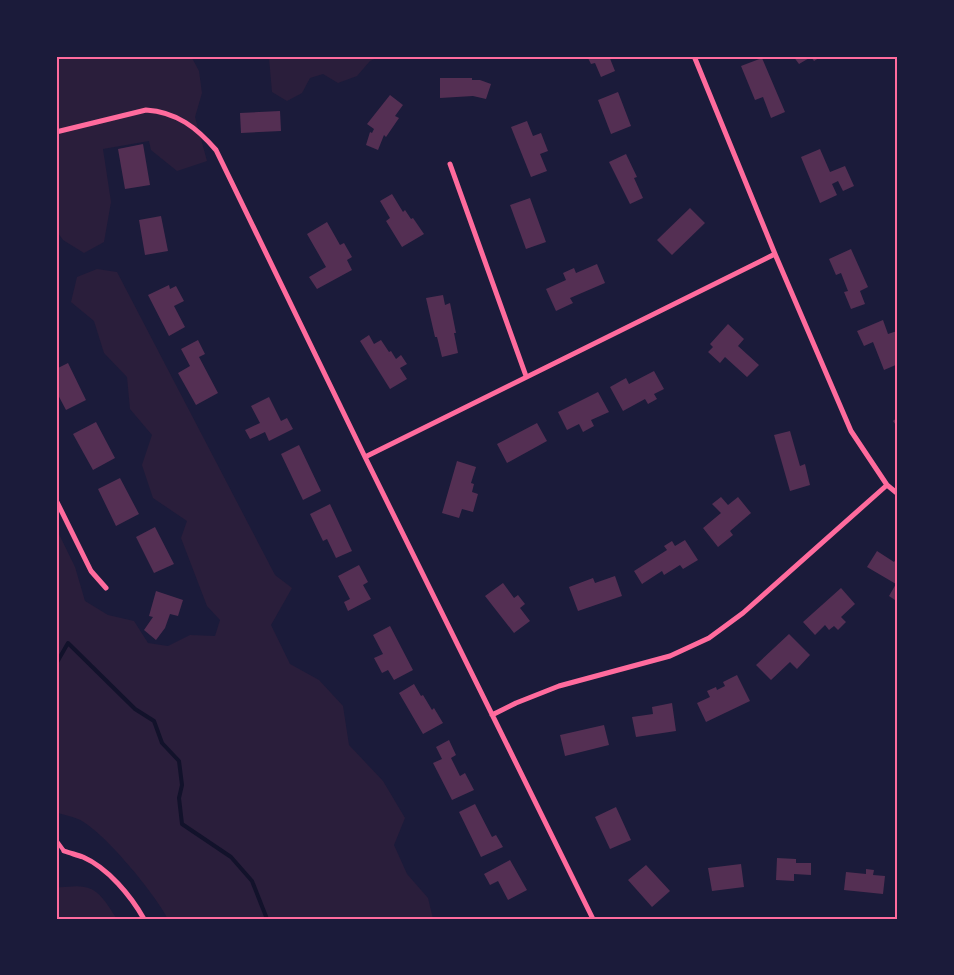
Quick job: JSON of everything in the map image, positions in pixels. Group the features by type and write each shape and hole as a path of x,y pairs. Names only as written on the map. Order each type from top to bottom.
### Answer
{"street":[{"path":"694,56 775,254 851,431 887,485 898,494"},
{"path":"56,132 146,110 180,120 200,131 216,150 593,919"},
{"path":"450,164 526,376"},
{"path":"365,457 775,254"},
{"path":"492,715 559,686 670,656 709,638 743,613 887,485"},
{"path":"56,500 91,571 106,588"},
{"path":"64,851 85,858 104,870 122,888 144,919"}],"lane":[{"path":"56,840 64,851"}],"shaded area":[{"path":"56,56 194,56 192,58 199,71 202,93 195,117 207,161 177,171 151,150 149,141 103,149 111,202 104,242 84,253 63,240 56,230"},
{"path":"267,56 381,56 370,61 357,76 338,83 323,74 310,78 302,93 287,101 272,92 269,58"},
{"path":"97,269 117,272 275,575 292,588 271,625 290,664 319,680 343,706 349,745 383,781 405,818 394,845 407,874 428,898 433,919 168,919 141,879 100,835 78,819 56,812 56,528 75,567 85,601 108,615 134,621 148,643 168,646 190,635 215,636 220,620 207,606 181,538 187,521 153,498 142,465 152,435 130,409 127,377 104,353 94,321 71,302 77,277"},
{"path":"81,886 90,888 103,899 117,919 56,919 56,887"}],"building":[{"path":"421,56 438,56 438,58 425,59"},
{"path":"587,56 609,56 615,71 601,77 595,63 591,64"},
{"path":"793,56 822,56 814,61 811,57 799,64"},
{"path":"762,58 785,112 771,118 763,97 755,100 741,66"},
{"path":"440,78 472,78 472,80 480,80 491,84 486,99 473,96 440,98"},
{"path":"618,92 631,126 611,134 598,100"},
{"path":"390,95 403,105 395,116 399,118 386,137 384,135 378,150 366,145 370,132 372,133 374,129 367,124"},
{"path":"280,111 281,131 241,133 240,113"},
{"path":"527,121 533,136 541,133 548,151 540,154 547,171 531,177 511,127"},
{"path":"143,144 150,185 125,189 118,149"},
{"path":"820,149 830,172 845,166 854,186 843,191 838,181 832,184 837,195 820,203 801,157"},
{"path":"626,154 637,177 634,178 643,198 630,204 609,162"},
{"path":"392,194 403,212 405,210 411,219 413,218 424,234 402,247 386,221 390,218 380,201"},
{"path":"530,198 546,242 526,249 510,205"},
{"path":"690,208 705,223 672,255 657,240"},
{"path":"161,216 168,251 145,255 139,220"},
{"path":"327,222 340,245 344,243 352,257 347,260 352,270 317,289 309,277 326,267 307,234"},
{"path":"851,249 868,287 860,291 865,304 851,309 844,292 848,291 841,273 836,275 829,259"},
{"path":"597,264 605,283 570,298 573,303 556,311 546,289 566,280 563,273 574,268 576,273"},
{"path":"169,285 170,289 176,286 184,301 174,306 185,327 169,336 148,295"},
{"path":"443,295 445,305 450,303 458,353 442,357 437,337 435,337 426,298"},
{"path":"883,320 888,334 897,331 898,334 898,364 884,370 873,342 864,346 857,331"},
{"path":"728,324 744,339 738,346 759,365 747,377 725,357 720,363 708,352 713,347 710,344"},
{"path":"369,335 374,344 381,340 396,359 401,355 407,364 400,368 407,379 390,389 360,341"},
{"path":"198,340 205,354 199,357 218,393 196,405 178,373 190,366 181,349"},
{"path":"68,363 86,400 66,410 56,391 56,369"},
{"path":"654,371 664,389 654,394 657,399 648,404 645,399 623,411 610,387 626,378 629,384"},
{"path":"598,392 609,412 591,420 594,426 583,432 579,424 567,430 558,412"},
{"path":"269,397 281,421 287,418 293,429 269,441 265,432 250,439 245,430 260,423 251,406"},
{"path":"898,417 898,428 893,421"},
{"path":"96,422 115,458 93,470 73,434"},
{"path":"537,423 547,441 507,463 497,444"},
{"path":"790,431 800,466 805,464 810,485 790,491 774,435"},
{"path":"299,445 321,491 303,500 281,454"},
{"path":"457,461 476,467 471,483 474,484 472,492 478,494 473,512 462,509 459,518 442,513"},
{"path":"120,478 139,514 116,526 98,489"},
{"path":"721,497 728,505 738,497 751,513 730,531 733,535 718,547 703,528 721,513 712,504"},
{"path":"330,504 352,551 336,558 327,539 323,541 310,514"},
{"path":"155,527 174,564 154,573 136,537"},
{"path":"685,540 698,560 683,569 680,565 664,575 662,571 642,584 634,571 667,550 664,546 672,541 675,546"},
{"path":"877,551 894,562 898,556 898,602 889,596 896,584 867,567"},
{"path":"359,565 368,582 363,585 371,599 348,611 344,602 350,599 338,576"},
{"path":"615,576 622,596 578,611 569,587 593,578 595,583"},
{"path":"503,583 514,598 518,595 525,604 520,608 530,621 514,633 485,596"},
{"path":"841,588 855,604 841,617 846,622 838,630 834,626 829,630 825,625 815,635 803,622"},
{"path":"156,591 183,600 178,616 170,614 165,628 156,640 144,630 153,617 149,616"},
{"path":"390,626 413,670 394,680 388,670 382,673 374,658 383,654 373,635"},
{"path":"789,634 810,655 797,669 790,662 771,680 756,665"},
{"path":"737,675 750,701 706,722 697,703 710,697 707,691 716,687 717,690 725,686 723,682"},
{"path":"414,684 432,710 434,708 443,723 423,734 399,693"},
{"path":"672,703 676,731 636,737 632,717 653,714 652,707"},
{"path":"604,725 609,745 565,756 560,735"},
{"path":"449,740 456,755 451,758 460,776 465,773 474,790 452,800 433,763 442,759 436,747"},
{"path":"475,804 492,837 496,835 503,847 481,857 459,812"},
{"path":"616,807 631,840 610,849 595,817"},
{"path":"777,858 796,859 796,863 811,863 811,875 794,874 794,881 776,880"},
{"path":"510,860 527,890 508,900 498,881 490,885 484,874"},
{"path":"741,864 744,887 712,891 708,868"},
{"path":"646,865 670,891 652,907 628,880"},
{"path":"866,869 874,870 873,875 885,876 883,894 844,890 846,872 866,874"}],"waterway":[{"path":"56,664 68,643 135,709 154,721 162,743 179,761 182,785 179,798 182,824 231,857 252,881 267,919"}]}
